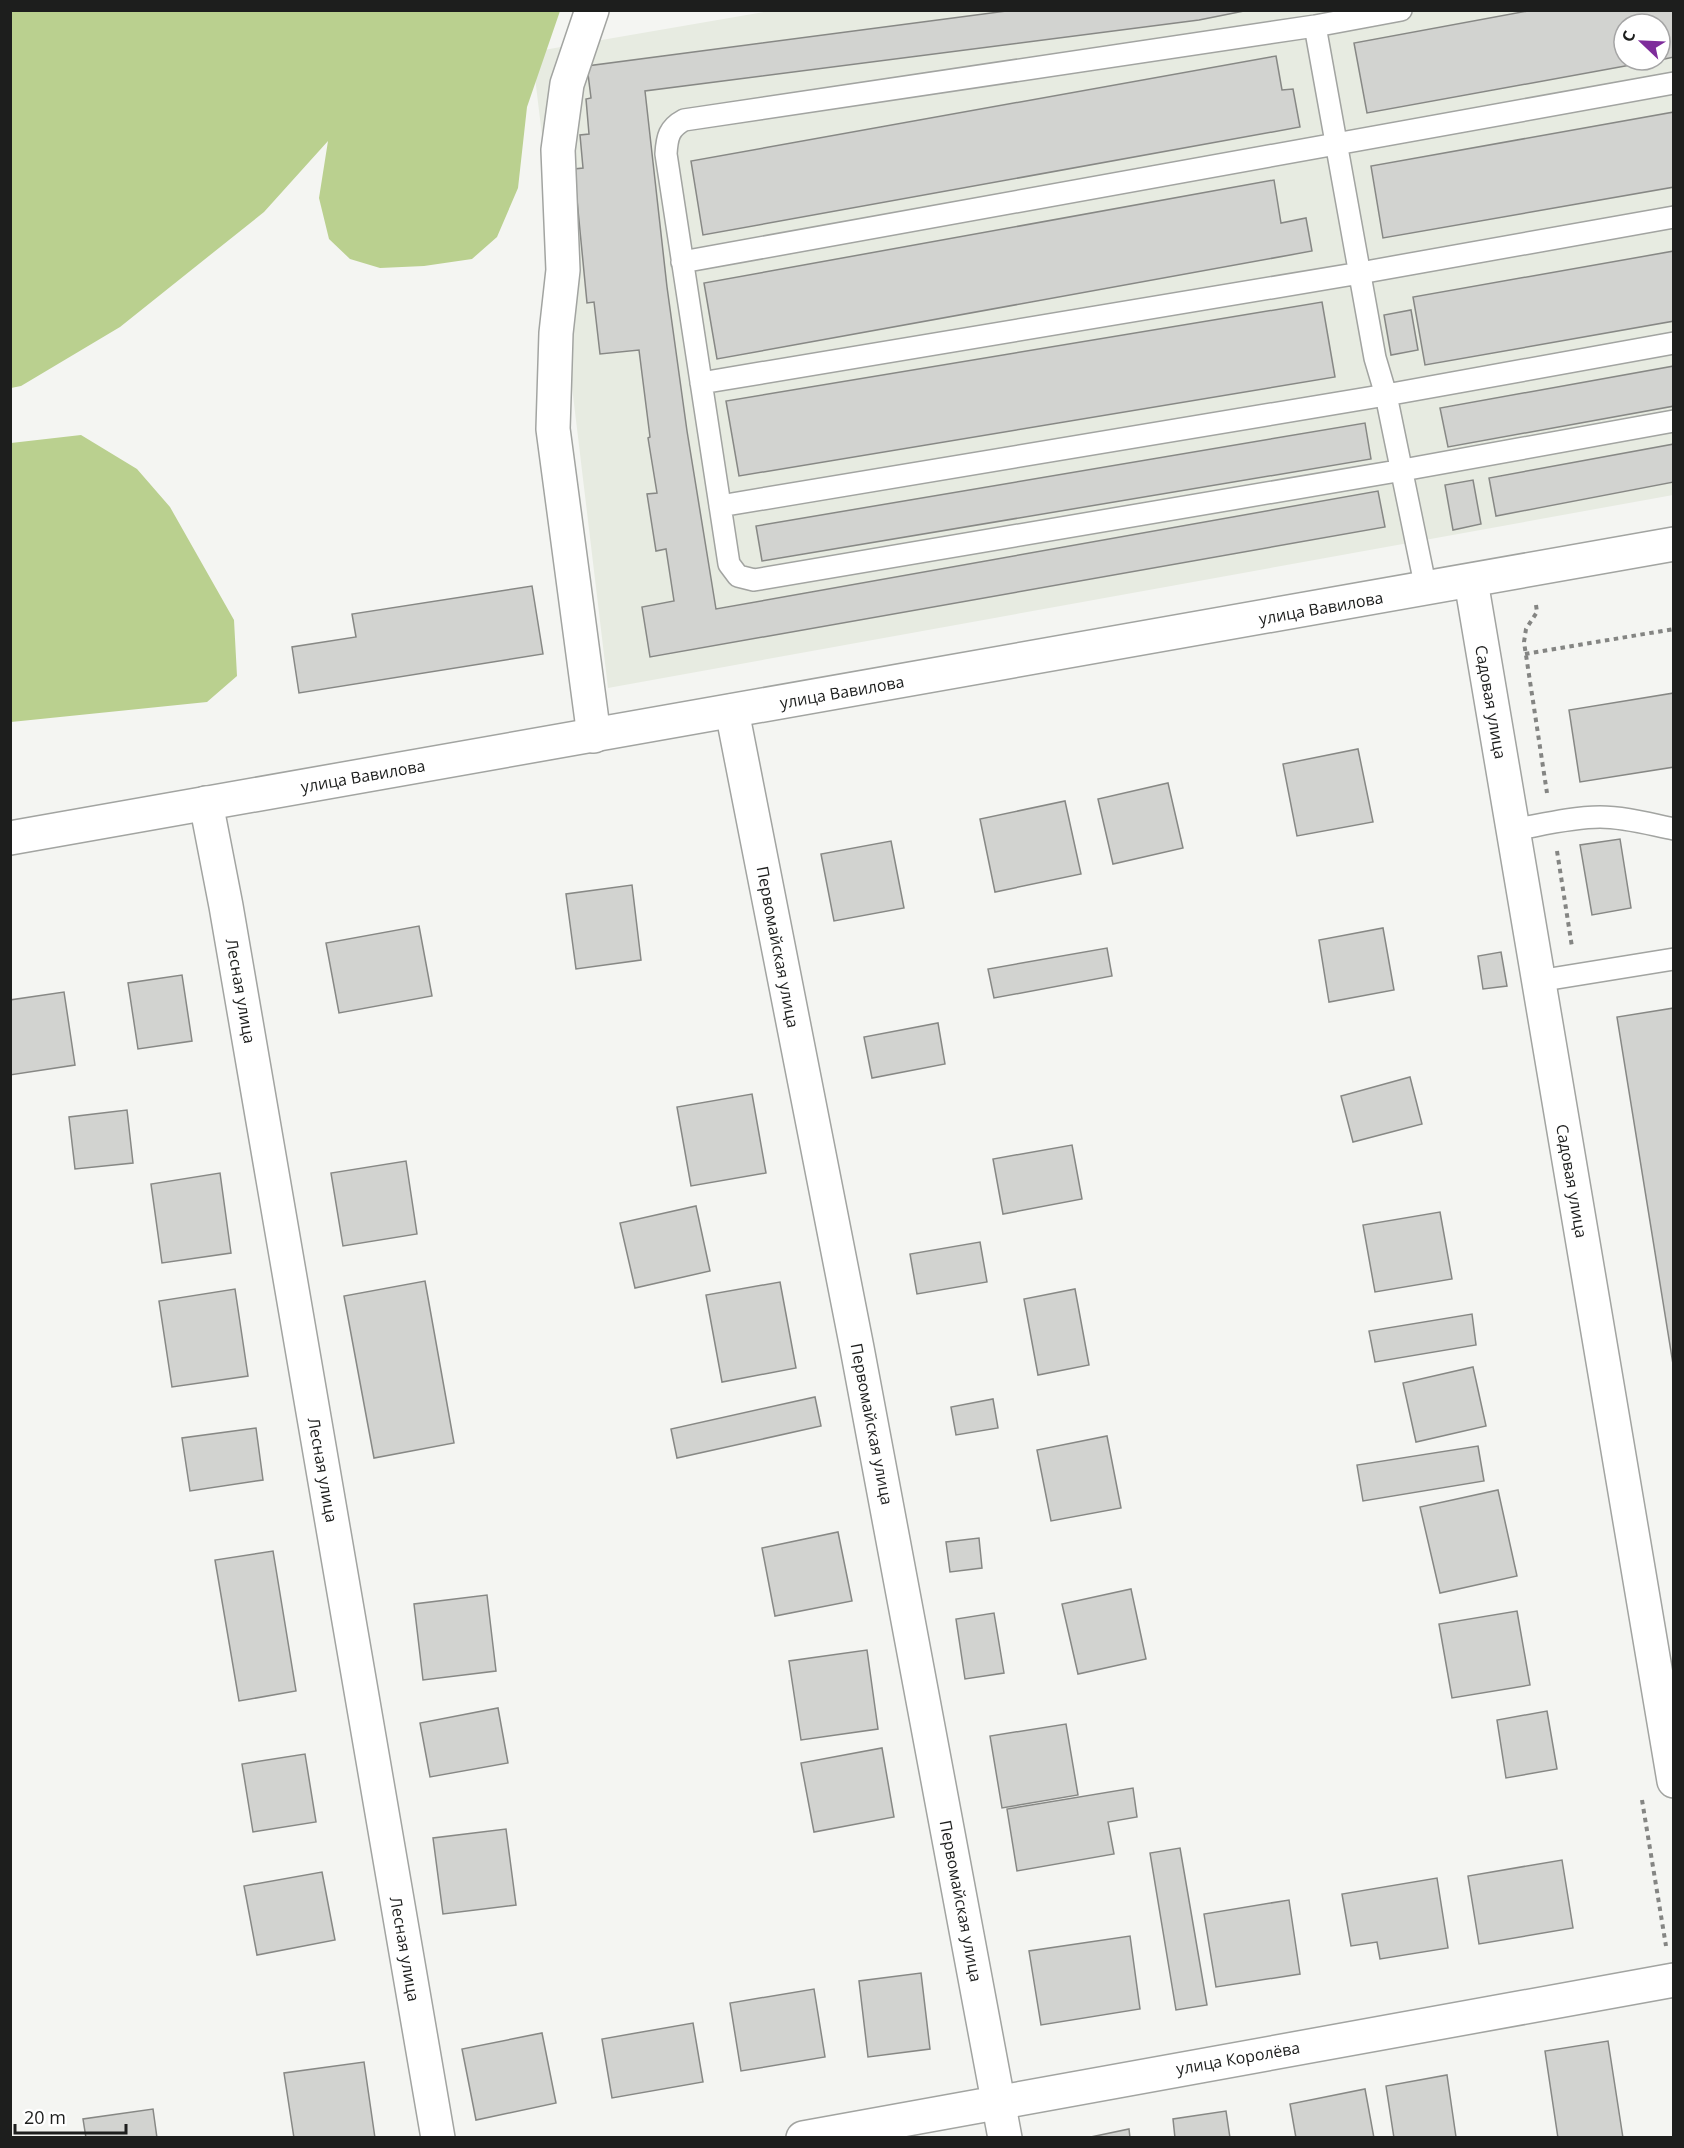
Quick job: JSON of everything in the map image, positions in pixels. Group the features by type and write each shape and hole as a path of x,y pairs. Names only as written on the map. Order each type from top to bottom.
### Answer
{"street":[{"path":"592,10 567,84 558,150 563,270 556,333 553,429 594,736"},
{"name":"улица Вавилова","path":"10,838 1674,544"},
{"name":"Садовая улица","path":"1471,580 1674,1781"},
{"name":"Первомайская улица","path":"732,711 857,1348 1005,2138"},
{"name":"Лесная улица","path":"206,803 226,906 438,2138"},
{"name":"улица Королёва","path":"803,2138 1674,1980"}],"lane":[{"path":"1401,10 1314,26 684,120 673,126 667,137 666,154 729,564 738,576 754,580 1402,470 1674,421"},
{"path":"1314,26 1375,358 1386,395 1426,589"},
{"path":"682,262 1674,83"},
{"path":"701,383 1359,273 1674,217"},
{"path":"720,506 1386,395 1674,343"},
{"path":"1513,830 1587,818 1614,818 1674,829"},
{"path":"1538,981 1674,959"}],"path":[{"path":"1529,570 1537,612 1527,629 1524,642 1525,654 1577,975"},
{"path":"1525,654 1674,629"}],"shaded area":[{"path":"775,10 1673,11 1673,495 608,688 532,52"}],"green space":[{"path":"11,10 560,11 527,107 518,188 497,237 472,259 424,266 380,268 350,259 329,239 319,198 328,141 264,212 120,327 21,386 11,388"},
{"path":"81,435 137,469 170,507 234,620 237,676 207,702 11,722 11,443"}],"building":[{"path":"1014,10 1249,10 1199,20 645,91 667,287 687,431 716,609 1378,491 1385,527 650,657 642,607 674,601 666,549 656,551 647,494 657,493 648,438 650,437 639,350 600,354 594,302 587,303 574,169 583,168 580,135 589,134 586,99 591,98 587,66"},
{"path":"1533,10 1674,10 1674,57 1672,57 1672,12 1612,12 1612,68 1367,113 1354,43"},
{"path":"1276,56 1282,90 1293,89 1300,127 703,235 691,161"},
{"path":"1674,112 1674,187 1383,238 1371,166"},
{"path":"1274,180 1281,223 1306,218 1312,251 717,359 704,283"},
{"path":"1674,251 1674,321 1425,365 1413,297"},
{"path":"1322,302 1335,377 739,476 726,401"},
{"path":"1411,310 1418,350 1391,355 1384,315"},
{"path":"1674,366 1674,406 1448,447 1440,408"},
{"path":"1365,423 1371,459 762,561 756,526"},
{"path":"1674,444 1674,482 1496,516 1489,478"},
{"path":"1473,480 1481,524 1453,530 1445,485"},
{"path":"532,586 543,654 299,693 292,647 356,637 352,614"},
{"path":"1674,693 1674,767 1580,782 1569,710"},
{"path":"1358,749 1373,822 1297,836 1283,764"},
{"path":"1168,783 1183,848 1113,864 1098,799"},
{"path":"1065,801 1081,874 995,892 980,819"},
{"path":"1620,839 1631,908 1592,915 1580,845"},
{"path":"891,841 904,908 834,921 821,854"},
{"path":"632,885 641,960 576,969 566,894"},
{"path":"419,926 432,996 339,1013 326,943"},
{"path":"1383,928 1394,990 1329,1002 1319,940"},
{"path":"1107,948 1112,976 994,998 988,969"},
{"path":"1501,952 1507,986 1483,989 1478,956"},
{"path":"182,975 192,1041 138,1049 128,983"},
{"path":"64,992 75,1065 10,1075 10,1000"},
{"path":"1674,1008 1674,1364 1673,1364 1617,1017"},
{"path":"938,1023 945,1064 872,1078 864,1037"},
{"path":"1410,1077 1422,1124 1353,1142 1341,1096"},
{"path":"752,1094 766,1173 691,1186 677,1107"},
{"path":"127,1110 133,1163 75,1169 69,1117"},
{"path":"1072,1145 1082,1199 1003,1214 993,1159"},
{"path":"406,1161 417,1234 343,1246 331,1173"},
{"path":"220,1173 231,1253 162,1263 151,1184"},
{"path":"696,1206 710,1271 635,1288 620,1223"},
{"path":"1440,1212 1452,1279 1375,1292 1363,1225"},
{"path":"980,1242 987,1282 917,1294 910,1254"},
{"path":"425,1281 454,1443 374,1458 344,1296"},
{"path":"780,1282 796,1368 722,1382 706,1295"},
{"path":"235,1289 248,1376 172,1387 159,1301"},
{"path":"1075,1289 1089,1365 1038,1375 1024,1299"},
{"path":"1472,1314 1476,1345 1375,1362 1369,1331"},
{"path":"1473,1367 1486,1426 1416,1442 1403,1383"},
{"path":"815,1397 821,1426 677,1458 671,1429"},
{"path":"993,1399 998,1428 956,1435 951,1407"},
{"path":"256,1428 263,1480 190,1491 182,1438"},
{"path":"1107,1436 1121,1508 1051,1521 1037,1450"},
{"path":"1478,1446 1484,1481 1363,1501 1357,1465"},
{"path":"1498,1490 1517,1576 1440,1593 1420,1507"},
{"path":"838,1532 852,1601 775,1616 762,1548"},
{"path":"979,1538 982,1568 950,1572 946,1542"},
{"path":"273,1551 296,1691 239,1701 215,1560"},
{"path":"1131,1589 1146,1659 1078,1674 1062,1604"},
{"path":"487,1595 496,1671 423,1680 414,1604"},
{"path":"1517,1611 1530,1685 1452,1698 1439,1624"},
{"path":"994,1613 1004,1673 965,1679 956,1619"},
{"path":"867,1650 878,1729 801,1740 789,1661"},
{"path":"498,1708 508,1763 430,1777 420,1723"},
{"path":"1547,1711 1557,1769 1506,1778 1497,1720"},
{"path":"1066,1724 1078,1795 1002,1808 990,1736"},
{"path":"882,1748 894,1817 814,1832 801,1763"},
{"path":"305,1754 316,1822 253,1832 242,1764"},
{"path":"1133,1788 1137,1817 1108,1822 1114,1854 1017,1871 1007,1809"},
{"path":"506,1829 516,1905 443,1914 433,1838"},
{"path":"1180,1848 1207,2005 1176,2010 1150,1853"},
{"path":"1562,1860 1573,1928 1479,1944 1468,1876"},
{"path":"322,1872 335,1940 257,1955 244,1886"},
{"path":"1437,1878 1448,1948 1380,1959 1377,1942 1351,1946 1342,1894"},
{"path":"1289,1900 1300,1974 1216,1987 1204,1914"},
{"path":"1130,1936 1140,2009 1041,2025 1029,1951"},
{"path":"921,1973 930,2049 868,2057 859,1981"},
{"path":"814,1989 825,2057 741,2071 730,2003"},
{"path":"693,2023 703,2082 612,2098 602,2039"},
{"path":"542,2033 556,2103 476,2120 462,2049"},
{"path":"1608,2041 1623,2138 1558,2138 1545,2051"},
{"path":"364,2062 375,2138 294,2138 284,2073"},
{"path":"1447,2075 1456,2137 1394,2138 1386,2086"},
{"path":"1365,2089 1374,2138 1296,2138 1290,2104"},
{"path":"153,2109 157,2138 86,2138 83,2119"},
{"path":"1226,2111 1230,2138 1175,2138 1173,2119"},
{"path":"1129,2129 1130,2138 1086,2138"}]}
